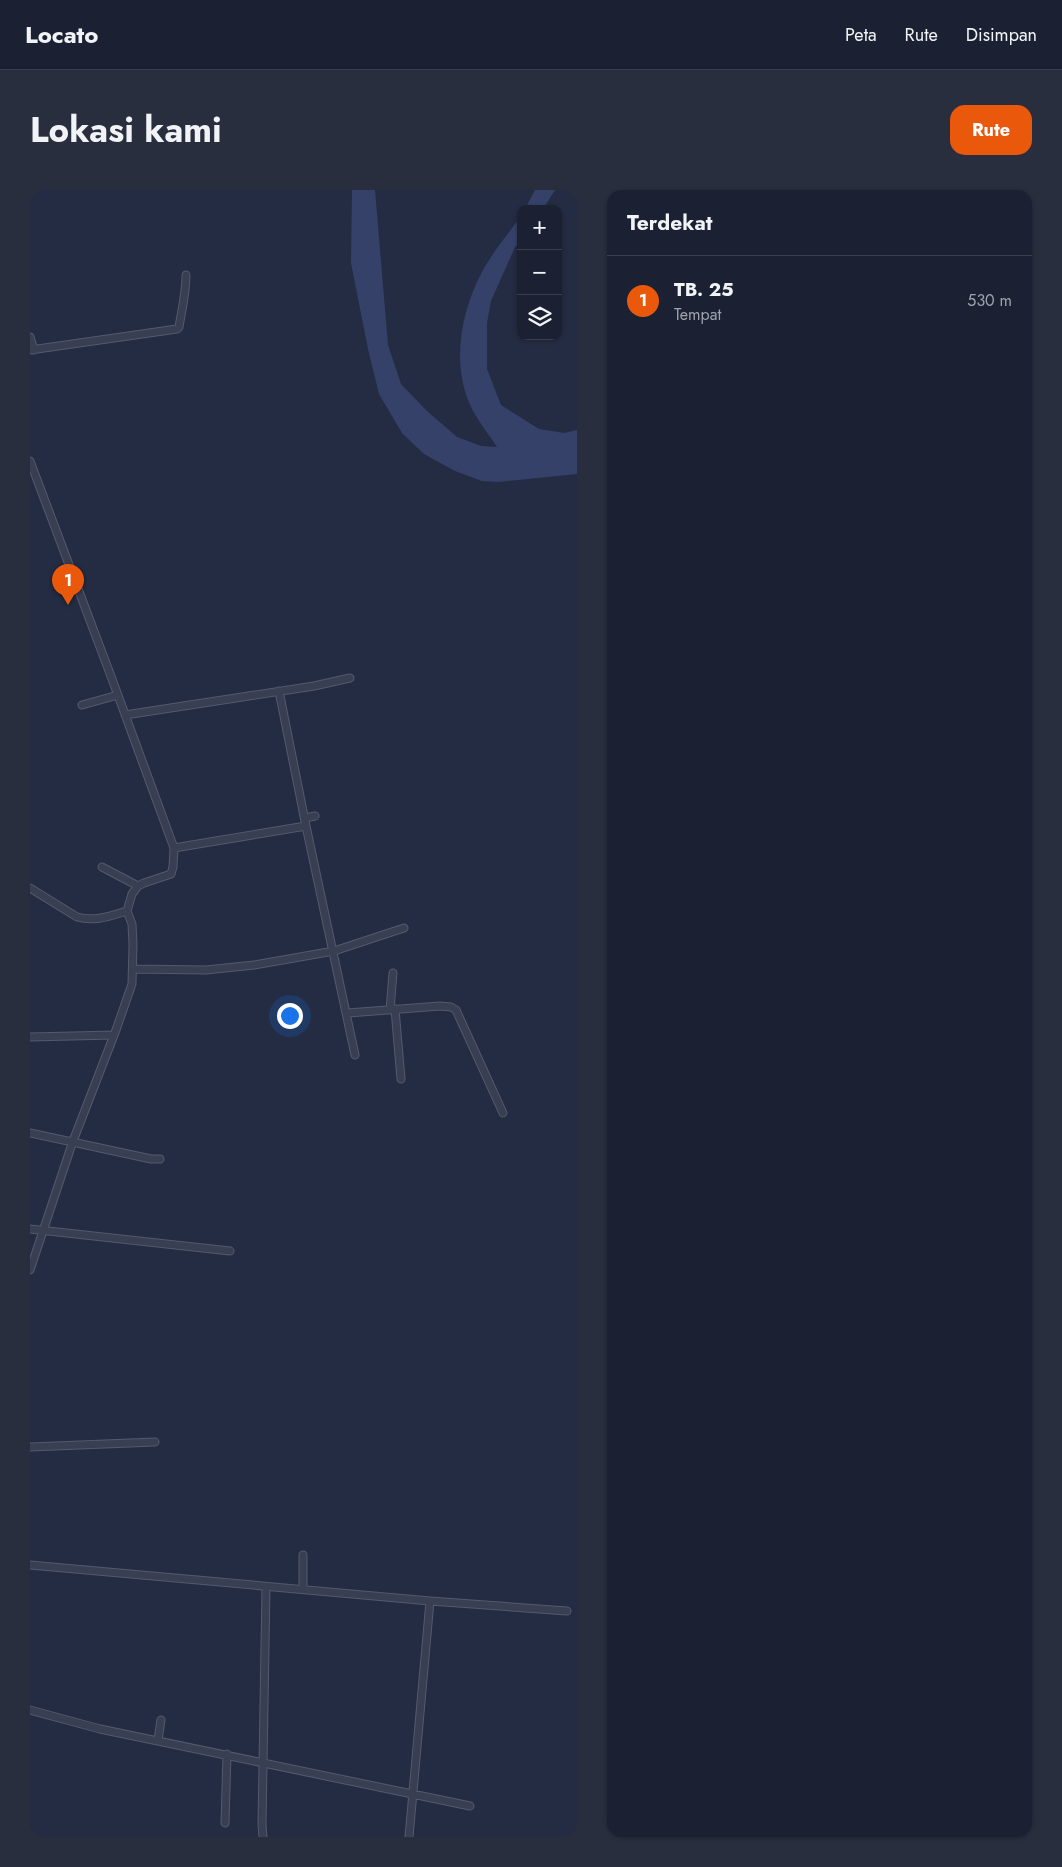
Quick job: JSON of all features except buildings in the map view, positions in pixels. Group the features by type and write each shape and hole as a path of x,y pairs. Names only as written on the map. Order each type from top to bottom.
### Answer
{"street":[{"path":"30,337 32,350 177,329 186,295 186,275"},
{"path":"30,461 174,848 171,874 138,886 132,894 127,911 132,924 132,984 73,1141 30,1270"},
{"path":"125,715 314,686 350,678"},
{"path":"279,691 306,826 356,1055"},
{"path":"82,705 118,695"},
{"path":"305,818 315,816"},
{"path":"174,848 306,826"},
{"path":"102,867 138,886"},
{"path":"30,888 77,917 84,919 100,919 127,911"},
{"path":"133,970 206,970 254,966 334,951 404,928"},
{"path":"393,973 393,1009 401,1079"},
{"path":"348,1013 440,1006 456,1010 503,1113"},
{"path":"30,1037 114,1035"},
{"path":"30,1133 152,1159 160,1159"},
{"path":"30,1229 230,1251"},
{"path":"30,1447 156,1442"},
{"path":"303,1555 303,1589"},
{"path":"30,1565 567,1612"},
{"path":"263,1837 266,1587"},
{"path":"409,1837 430,1601"},
{"path":"30,1710 100,1729 470,1806"},
{"path":"158,1740 161,1720"},
{"path":"225,1823 227,1754"}],"water":[{"path":"352,190 375,190 388,345 401,384 427,411 457,437 481,446 497,447 472,409 465,393 460,358 461,340 468,305 474,288 495,251 517,221 517,245 491,301 487,323 487,369 501,405 539,429 564,433 577,430 577,474 498,482 482,481 455,471 424,454 402,433 379,394 351,263"},
{"path":"535,190 555,190 546,205 527,205"}],"place":[{"name":"TB. 25","path":"68,605"}]}
